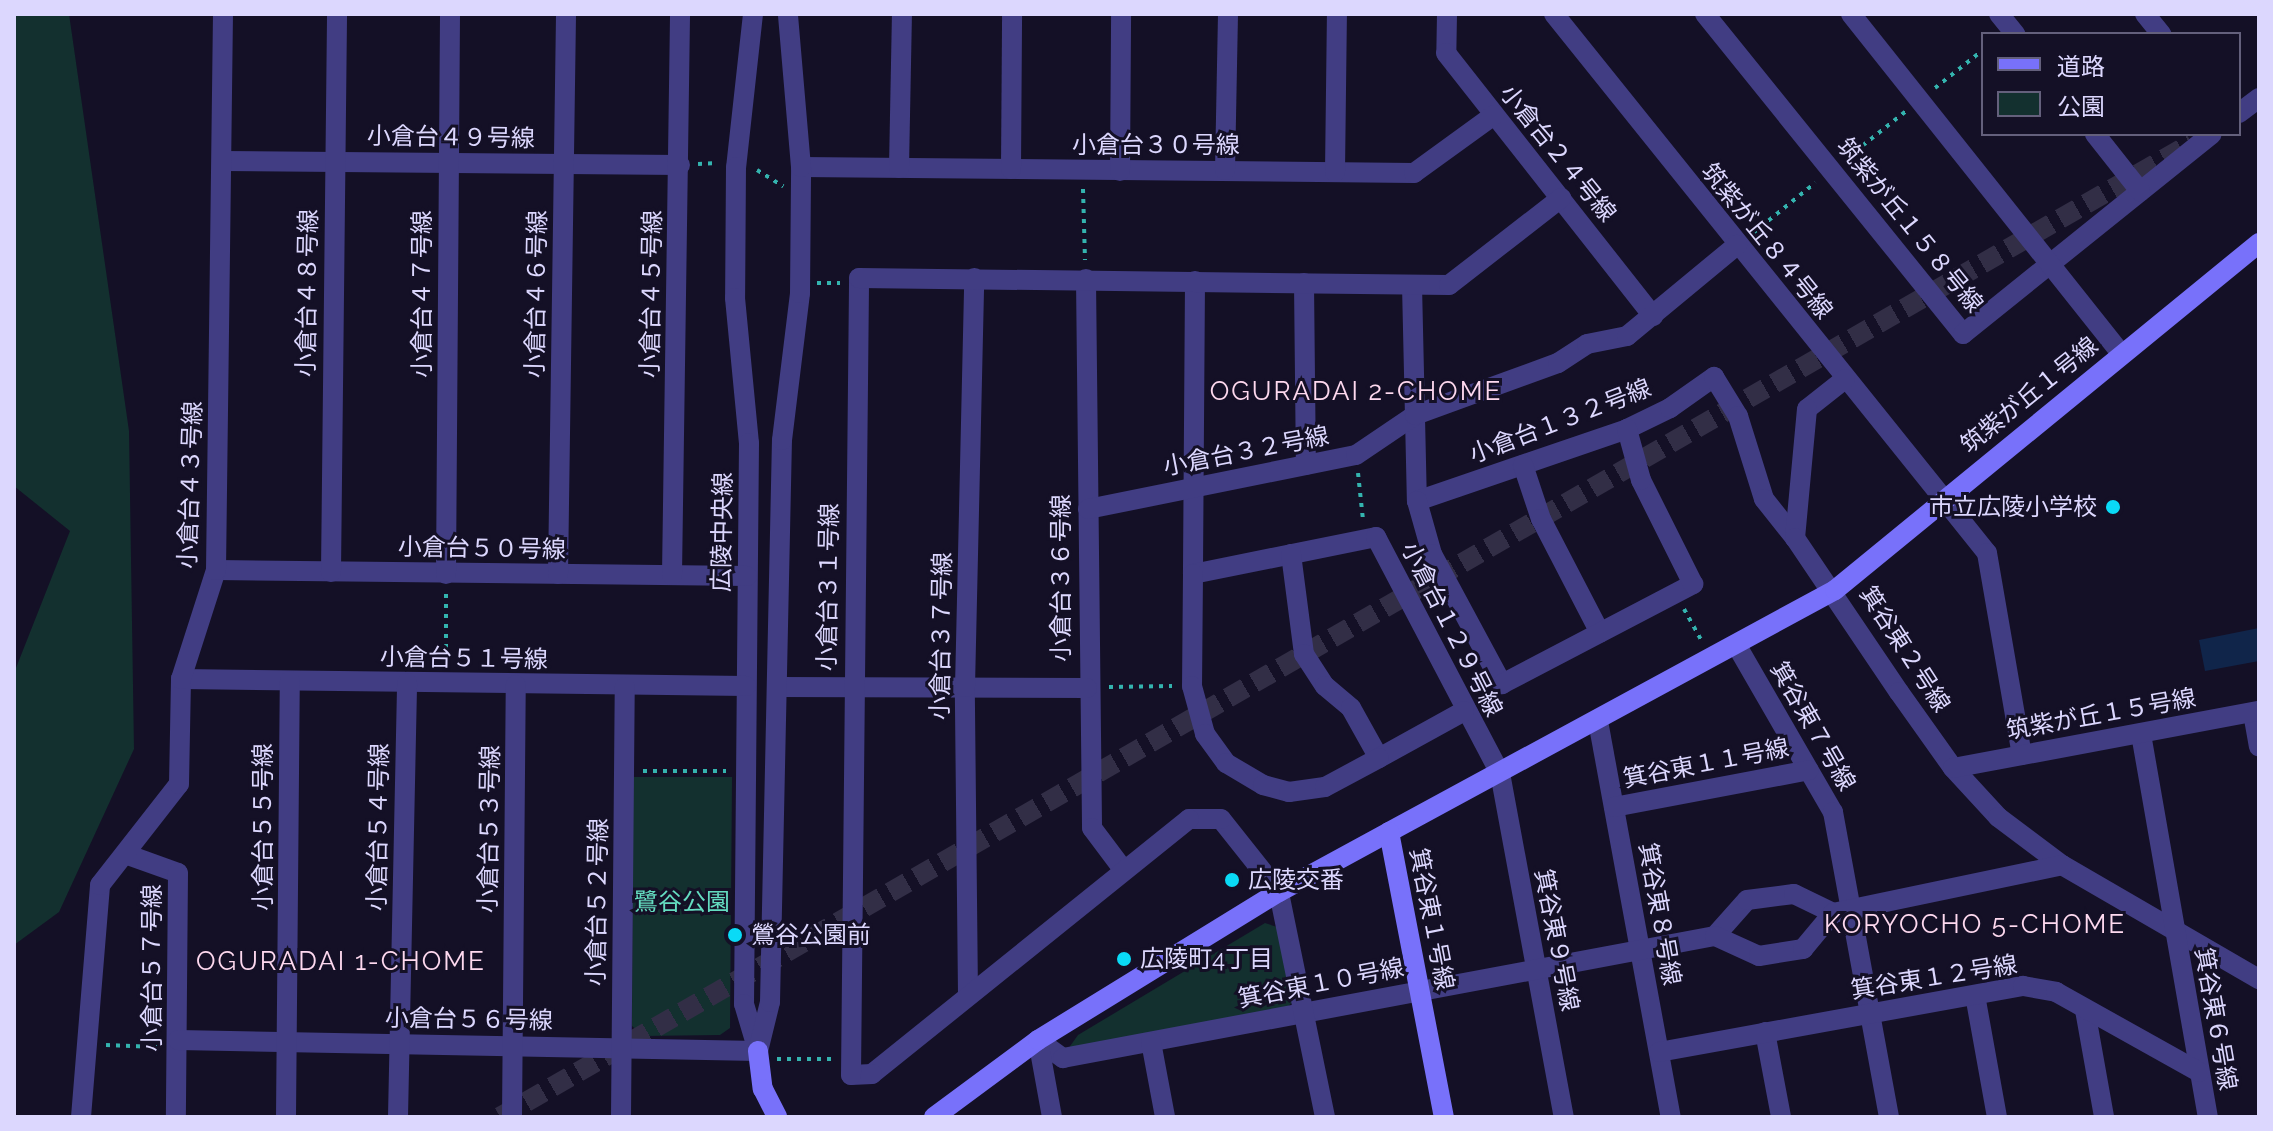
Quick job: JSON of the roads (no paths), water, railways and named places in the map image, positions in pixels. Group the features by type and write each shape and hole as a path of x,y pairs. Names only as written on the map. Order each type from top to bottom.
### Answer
{"street":[{"name":"小倉台４３号線","path":"81,1117 100,885 128,855 179,784 181,679 216,570 223,14"},
{"name":"小倉台４８号線","path":"331,572 337,14"},
{"name":"小倉台４７号線","path":"446,574 450,14"},
{"name":"小倉台４６号線","path":"558,574 566,14"},
{"name":"小倉台４５号線","path":"672,575 680,14"},
{"name":"広陵中央線","path":"753,14 736,167 735,298 749,443 744,1004 759,1055 763,1089 777,1117"},
{"name":"広陵中央線","path":"759,1055 770,1002 782,440 800,282 801,167 788,14"},
{"path":"899,168 902,14"},
{"path":"1011,169 1012,14"},
{"path":"1120,171 1121,14"},
{"path":"1225,170 1228,14"},
{"path":"1335,172 1337,14"},
{"name":"小倉台２４号線","path":"1447,14 1446,53 1653,316"},
{"name":"筑紫が丘８４号線","path":"1554,14 1941,500 1987,553 2022,755"},
{"name":"筑紫が丘１５８号線","path":"1705,14 1963,334 2053,266 2209,136"},
{"path":"1851,14 2121,353"},
{"path":"1999,14 2013,32"},
{"path":"2145,14 2159,32"},
{"path":"2241,112 2259,98"},
{"name":"小倉台３０号線","path":"801,167 1414,173 1494,115"},
{"path":"2097,136 2140,191"},
{"name":"小倉台４９号線","path":"222,161 680,165"},
{"path":"974,278 1449,285 1561,198"},
{"name":"筑紫が丘１号線","path":"1835,590 1941,500 2259,243"},
{"name":"小倉台３２号線","path":"1088,509 1356,455 1415,415 1558,363 1587,344 1627,336 1737,245"},
{"name":"小倉台３１号線","path":"968,995 872,1074 851,1075 859,278 974,278"},
{"name":"小倉台３７号線","path":"968,995 965,687 974,278"},
{"name":"小倉台３６号線","path":"1086,279 1087,688 1092,828 1122,868"},
{"path":"1195,281 1192,686 1205,734 1226,763 1263,785 1289,792 1325,787 1464,711"},
{"path":"1304,283 1306,465"},
{"path":"1412,285 1417,501 1432,554 1502,684 1693,584 1641,480 1627,429"},
{"name":"小倉台１３２号線","path":"1417,501 1627,429 1670,408 1714,377 1738,416 1764,499 1795,538"},
{"path":"1835,590 1795,538 1807,409 1845,379"},
{"path":"1523,465 1541,519 1600,633"},
{"name":"小倉台１２９号線","path":"1193,574 1376,537 1464,711 1500,773"},
{"path":"1291,554 1304,654 1325,686 1351,708 1379,758"},
{"name":"小倉台５０号線","path":"216,570 747,576"},
{"name":"箕谷東２号線","path":"1389,832 1737,646 1835,590 1953,768 1998,817 2062,865 2259,979"},
{"name":"箕谷東７号線","path":"1737,646 1833,812 1842,911 1889,1117"},
{"name":"小倉台５１号線","path":"181,679 625,687 746,686"},
{"name":"小倉台５５号線","path":"286,1117 290,681"},
{"name":"小倉台５４号線","path":"398,1117 407,683"},
{"name":"小倉台５３号線","path":"512,1117 516,685"},
{"name":"小倉台５２号線","path":"621,1117 625,687"},
{"path":"778,687 1087,688"},
{"path":"2256,712 2259,746"},
{"name":"筑紫が丘１５号線","path":"1953,768 2256,712"},
{"name":"箕谷東８号線","path":"1598,721 1671,1117"},
{"name":"箕谷東６号線","path":"2141,734 2208,1117"},
{"name":"箕谷東１１号線","path":"1614,807 1809,770"},
{"name":"箕谷東９号線","path":"1500,773 1564,1117"},
{"path":"968,995 1122,868 1189,819 1221,819 1279,892 1325,1117"},
{"name":"箕谷東１号線","path":"939,1115 1038,1040 1279,892 1389,832 1444,1117"},
{"name":"小倉台５７号線","path":"128,855 178,873 176,1117"},
{"path":"1842,911 1803,949 1759,956 1715,936 1747,900 1794,894 1842,911 2062,865"},
{"name":"箕谷東１０号線","path":"1038,1040 1063,1058 1715,936"},
{"name":"箕谷東１２号線","path":"1659,1052 2023,986 2056,992 2199,1072"},
{"path":"1975,995 1997,1117"},
{"path":"2085,1010 2104,1117"},
{"path":"1765,1032 1781,1117"},
{"name":"小倉台５６号線","path":"178,1040 399,1043 759,1055"},
{"path":"1038,1040 1052,1117"},
{"path":"1151,1042 1165,1117"}],"water":[{"path":"2259,628 2259,661 2205,671 2199,640"}],"tunnel":[{"path":"500,1117 2192,143"}],"place":[{"name":"市立広陵小学校","path":"2113,507"},
{"name":"広陵交番","path":"1232,880"},
{"name":"鶯谷公園前","path":"735,935"},
{"name":"広陵町4丁目","path":"1124,959"}],"district":[{"name":"OGURADAI 2-CHOME","path":"1356,392"},
{"name":"KORYOCHO 5-CHOME","path":"1975,925"},
{"name":"OGURADAI 1-CHOME","path":"341,962"}],"park label":[{"name":"鷺谷公園","path":"682,902"}]}
